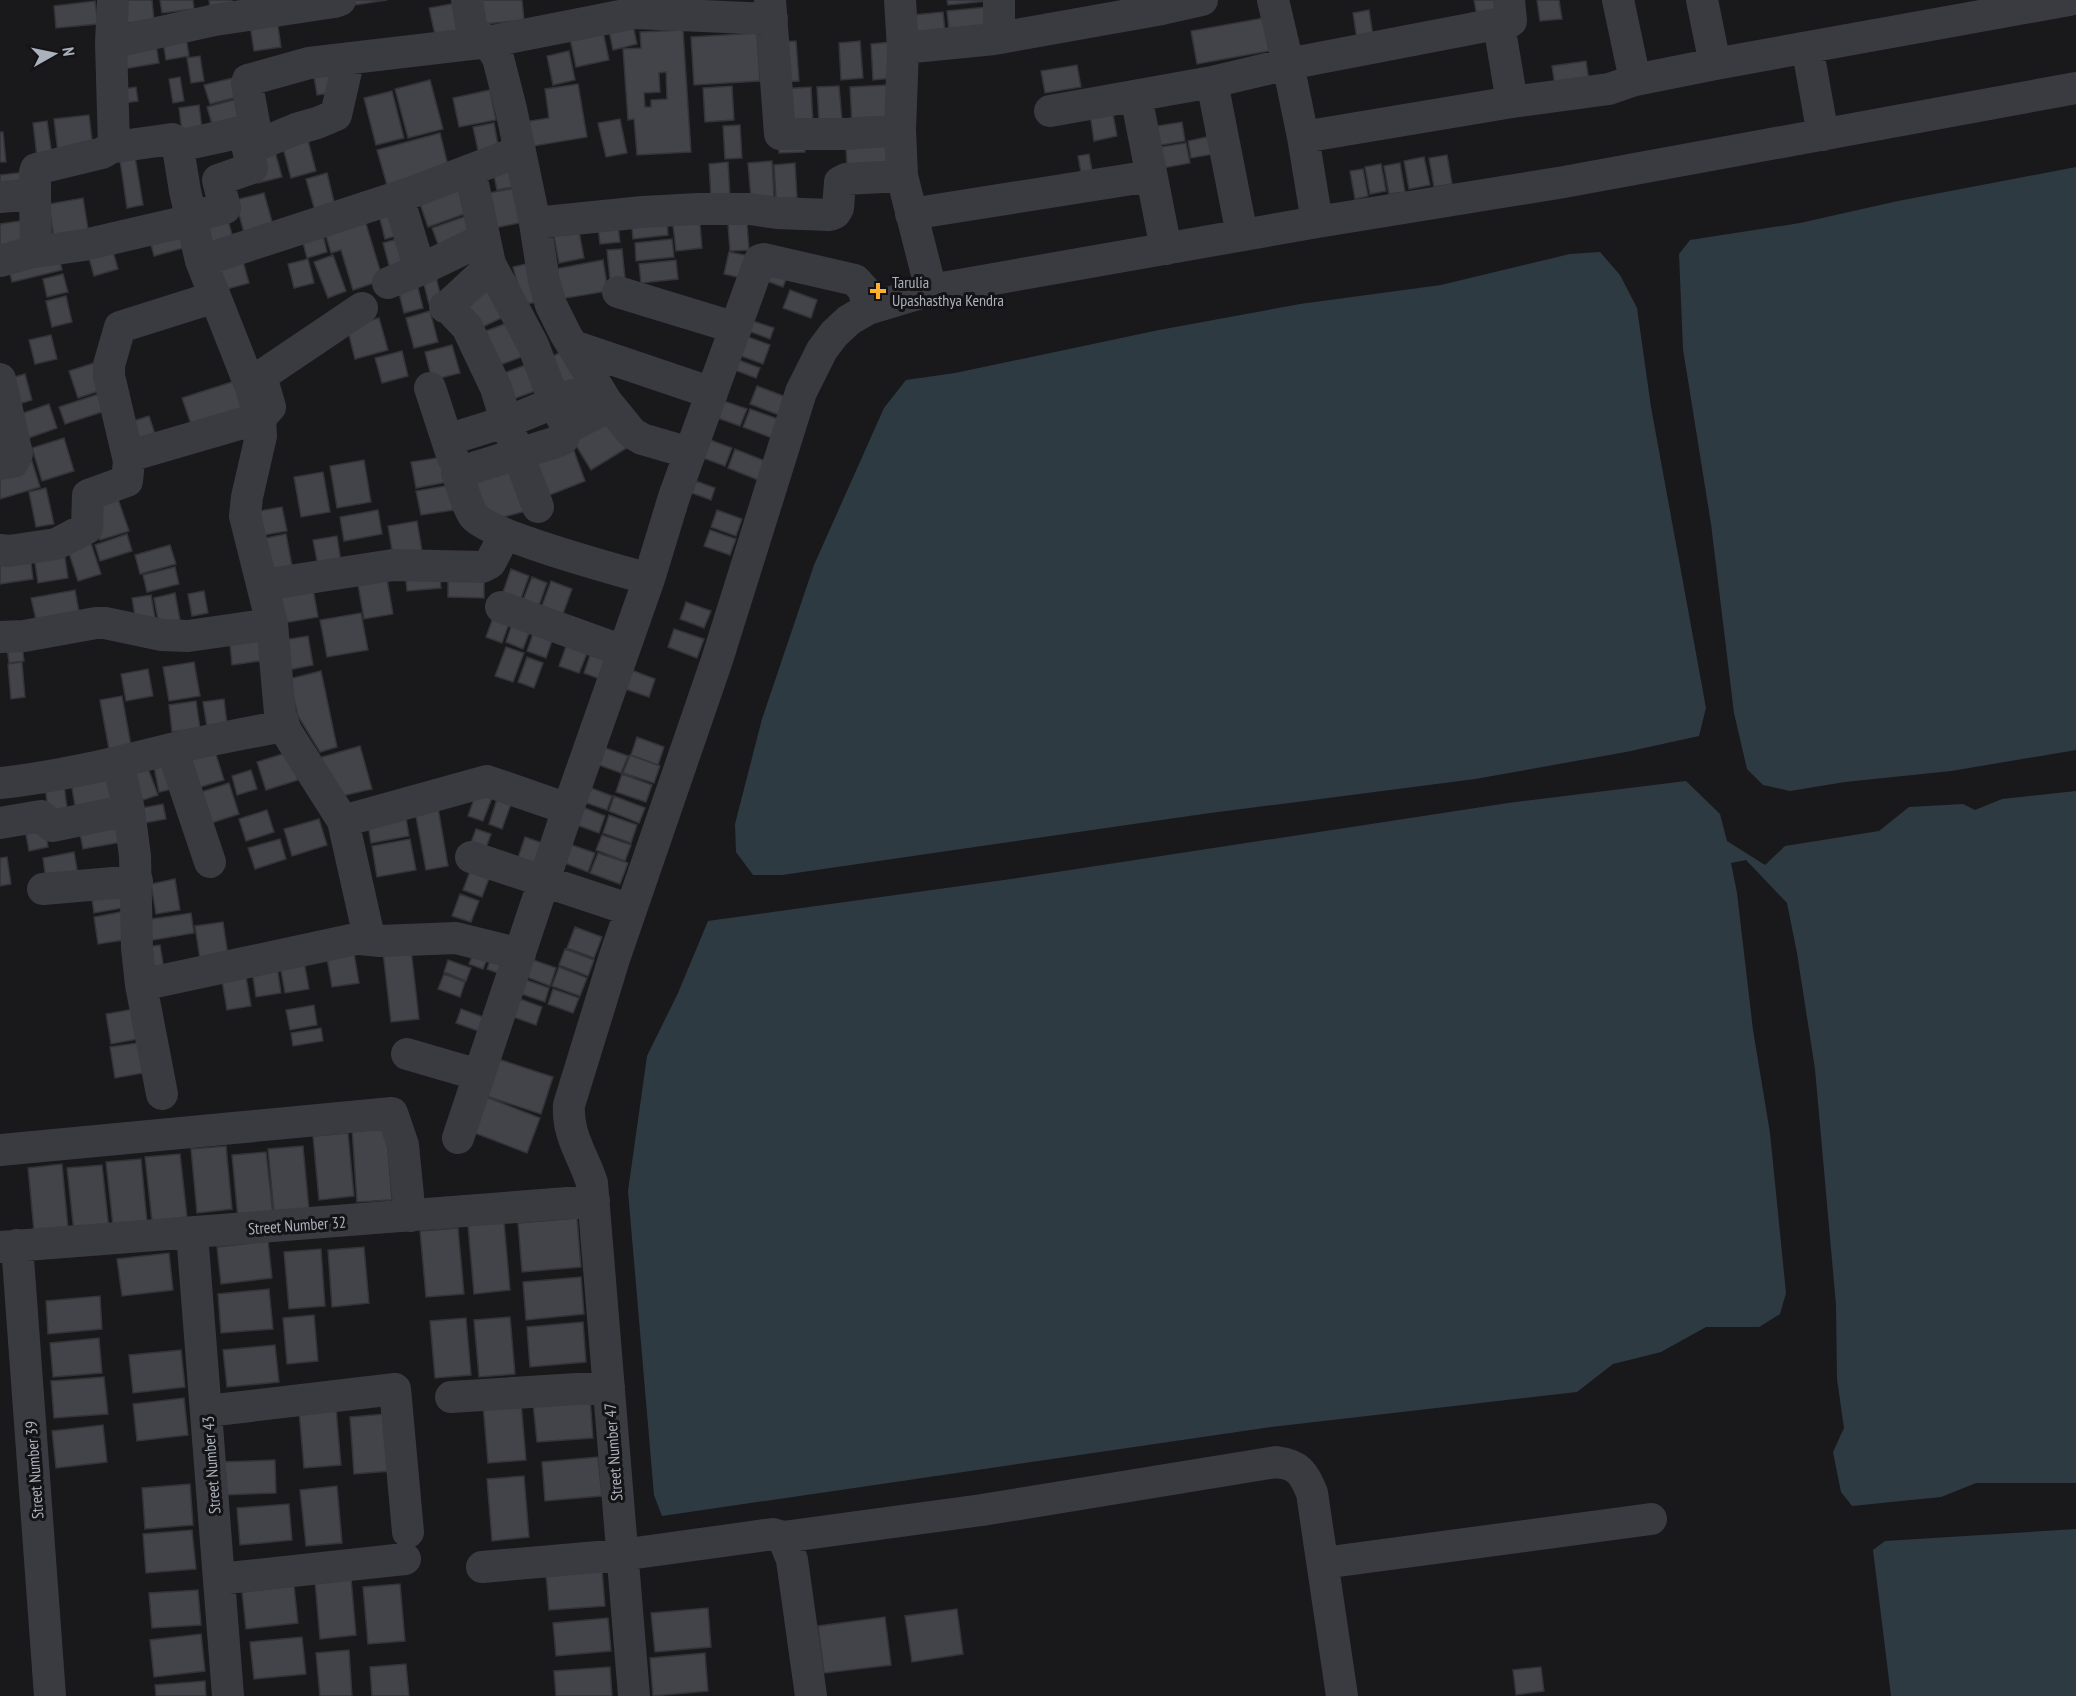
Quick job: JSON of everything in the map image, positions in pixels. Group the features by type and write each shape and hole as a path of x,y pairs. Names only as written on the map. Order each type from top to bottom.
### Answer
{"street":[{"path":"113,0 111,43 114,146"},
{"path":"111,43 274,6 334,3 340,0"},
{"path":"467,0 472,31 488,42 498,58 520,151 548,295 573,346 603,396 632,433 642,440 690,453"},
{"path":"900,0 903,48 900,130 902,176 931,290"},
{"path":"994,39 999,33 999,0"},
{"path":"903,48 994,39 1202,0"},
{"path":"1273,0 1303,137 1317,222"},
{"path":"1618,0 1635,80"},
{"path":"1702,0 1715,64"},
{"path":"1303,137 1512,102 1609,89 1635,80 1715,64 2069,0"},
{"path":"178,146 254,128 247,84 250,78 309,63 488,42 601,10 635,13 771,10 780,134 846,134 900,130"},
{"path":"1050,111 1212,82 1288,64 1491,23 1496,24 1504,14"},
{"path":"1504,14 1512,102"},
{"path":"1809,57 1823,135"},
{"path":"0,261 35,252 84,245 192,219 225,208 218,180 252,168 248,149 336,115 349,58"},
{"path":"1212,82 1242,235"},
{"name":"Street Number 47","path":"634,1696 592,1183 571,1134 569,1105 631,910 717,660 801,392 822,350 834,334 849,320 868,309 931,290 1317,222 1564,182 2076,88"},
{"path":"1136,96 1166,249"},
{"path":"35,252 37,248 34,172 36,169 102,153 114,146 172,139 178,146 185,191 201,261 251,388 260,418 261,436 245,516 272,624 279,714 284,726 343,821 368,934 360,939"},
{"path":"201,261 398,197 520,151"},
{"path":"470,170 488,253 533,345 561,415 563,439 458,473 475,517 505,534 649,579"},
{"path":"535,223 698,209 750,209 777,213 830,215 838,208 840,182 846,179 902,176"},
{"path":"910,214 1150,176"},
{"path":"0,197 35,194"},
{"path":"398,197 420,270"},
{"path":"388,283 420,270 488,253"},
{"path":"488,253 446,306 468,327 500,397 506,422 538,507"},
{"path":"458,1138 690,453 760,261 764,259 855,280 864,290 868,309"},
{"path":"618,292 736,328"},
{"path":"0,550 9,551 56,544 87,528 88,495 127,481 129,460 109,376 109,364 120,327 215,297"},
{"path":"129,460 142,452 260,418 270,407 261,376 362,308"},
{"path":"573,346 712,393"},
{"path":"0,464 16,460 1,384"},
{"path":"430,388 451,452 506,422 561,415 603,396"},
{"path":"263,585 393,565 482,567 490,563 505,534"},
{"path":"501,607 623,651"},
{"path":"0,637 24,636 96,623 162,635 188,636 272,624"},
{"path":"0,783 32,780 118,763 172,749 284,726"},
{"path":"172,749 210,862"},
{"path":"118,763 129,810 137,881 137,948 141,985 162,1094"},
{"path":"343,821 487,781 568,809"},
{"path":"0,823 41,816 52,826 129,810"},
{"path":"471,857 631,910"},
{"path":"43,889 137,881"},
{"path":"141,985 360,939 380,941 456,938 520,954"},
{"path":"407,1054 479,1075"},
{"path":"0,1150 392,1113 403,1145 410,1216"},
{"name":"Street Number 32","path":"8,1246 594,1204"},
{"name":"Street Number 43","path":"192,1233 228,1696"},
{"name":"Street Number 39","path":"8,1246 50,1696"},
{"path":"451,1397 609,1388"},
{"path":"207,1411 395,1389 407,1546 219,1579"},
{"path":"482,1567 621,1555 773,1534 783,1537 982,1510 1276,1462 1289,1464 1304,1474 1312,1493 1342,1696"},
{"path":"1323,1563 1651,1519"},
{"path":"783,1537 792,1560 811,1696"}],"shaded area":[{"path":"2076,167 2076,750 1951,771 1845,782 1790,791 1763,785 1747,769 1734,713 1711,524 1683,349 1679,254 1690,240 1800,223 1898,201"},
{"path":"1600,252 1620,275 1637,308 1651,407 1706,708 1699,736 1626,752 1475,779 1203,814 782,875 753,875 736,852 735,824 762,719 814,565 884,408 906,380 955,373 1159,330 1300,304 1441,285 1570,254"},
{"path":"1686,781 1720,814 1727,841 1765,865 1785,846 1879,831 1909,807 1963,804 1975,810 2002,799 2076,791 2076,1483 1976,1483 1941,1497 1852,1506 1841,1492 1833,1452 1844,1428 1837,1379 1836,1305 1815,1069 1787,903 1746,860 1731,863 1737,893 1753,1030 1770,1133 1786,1293 1780,1314 1759,1327 1706,1327 1661,1352 1613,1364 1577,1392 1271,1427 662,1516 654,1495 628,1191 647,1056 678,993 708,921 1011,879 1508,803"},
{"path":"2076,1529 2076,1696 1891,1696 1873,1550 1885,1541"}],"building":[{"path":"117,0 152,0 154,20 120,24"},
{"path":"160,0 193,0 194,9 162,13"},
{"path":"209,0 232,0 233,5 210,7"},
{"path":"354,0 387,0 355,5"},
{"path":"473,0 522,0 524,20 475,25"},
{"path":"947,0 987,0 987,1 948,5"},
{"path":"1474,0 1498,0 1500,12 1477,16"},
{"path":"1537,0 1559,0 1562,19 1540,21"},
{"path":"95,1 98,24 56,28 54,6"},
{"path":"456,3 462,30 435,35 429,8"},
{"path":"987,7 990,36 950,40 947,11"},
{"path":"1369,10 1373,36 1357,39 1353,13"},
{"path":"943,12 946,41 906,45 903,16"},
{"path":"631,16 637,44 613,50 607,21"},
{"path":"1263,18 1269,51 1197,64 1191,31"},
{"path":"277,20 281,47 254,51 250,25"},
{"path":"601,22 609,60 576,67 568,29"},
{"path":"683,30 691,152 637,155 634,119 628,120 623,49 641,48 640,32","holes":["666,72 667,99 651,100 651,107 645,107 644,93 660,92 659,73"]},
{"path":"185,31 189,56 166,60 162,35"},
{"path":"757,33 760,81 694,85 691,37"},
{"path":"155,39 159,63 124,69 120,44"},
{"path":"796,41 799,81 780,82 777,42"},
{"path":"860,41 863,78 841,80 839,43"},
{"path":"891,42 893,78 873,80 871,44"},
{"path":"569,51 575,80 553,85 547,56"},
{"path":"200,56 204,81 191,83 187,58"},
{"path":"334,60 339,92 317,95 312,64"},
{"path":"1586,61 1589,81 1555,86 1552,66"},
{"path":"1077,65 1081,87 1045,93 1041,71"},
{"path":"180,77 184,101 173,103 169,79"},
{"path":"237,77 242,96 210,104 204,85"},
{"path":"430,80 443,129 408,138 395,89"},
{"path":"578,84 587,137 522,148 518,123 549,118 545,89"},
{"path":"887,85 890,123 852,125 850,87"},
{"path":"732,86 734,120 705,122 703,88"},
{"path":"839,86 842,120 819,121 817,87"},
{"path":"136,87 138,101 118,104 116,90"},
{"path":"811,87 813,125 782,127 779,89"},
{"path":"490,90 496,120 459,127 453,98"},
{"path":"392,91 404,138 376,145 364,98"},
{"path":"241,98 246,115 212,124 207,107"},
{"path":"199,105 202,129 182,132 179,108"},
{"path":"1112,109 1117,136 1094,141 1090,114"},
{"path":"89,115 93,148 58,153 54,119"},
{"path":"620,119 627,153 606,157 598,123"},
{"path":"47,121 52,155 37,157 33,123"},
{"path":"1182,122 1185,141 1155,146 1151,127"},
{"path":"494,123 499,151 479,155 473,127"},
{"path":"740,125 742,158 725,159 723,126"},
{"path":"0,132 3,132 6,162 0,162"},
{"path":"888,132 890,162 847,164 845,135"},
{"path":"306,133 316,171 291,178 281,140"},
{"path":"440,133 449,170 387,185 377,150"},
{"path":"1216,135 1219,153 1191,158 1188,141"},
{"path":"804,137 805,152 779,153 778,139"},
{"path":"1186,143 1190,163 1158,169 1154,148"},
{"path":"274,148 282,177 258,183 250,155"},
{"path":"134,150 143,205 127,208 119,153"},
{"path":"1089,154 1093,176 1082,178 1078,156"},
{"path":"1447,155 1452,184 1434,187 1429,158"},
{"path":"518,157 524,185 497,190 491,162"},
{"path":"1424,157 1430,185 1409,189 1404,161"},
{"path":"772,161 774,197 751,199 748,163"},
{"path":"728,162 730,197 711,198 709,164"},
{"path":"795,163 797,198 776,199 774,165"},
{"path":"1400,163 1405,192 1389,194 1384,166"},
{"path":"1381,164 1386,191 1370,194 1365,167"},
{"path":"1363,169 1368,196 1355,199 1350,171"},
{"path":"26,172 27,185 0,188 0,175"},
{"path":"327,173 335,206 315,211 306,179"},
{"path":"458,178 470,212 428,227 416,192"},
{"path":"526,186 533,220 485,230 478,195"},
{"path":"264,193 274,229 245,236 235,200"},
{"path":"83,198 89,235 54,240 49,204"},
{"path":"396,202 404,234 385,239 377,207"},
{"path":"746,210 749,250 730,251 727,211"},
{"path":"666,213 668,235 633,239 631,216"},
{"path":"699,213 702,248 676,251 672,216"},
{"path":"363,214 383,280 353,290 341,250 331,253 323,226"},
{"path":"472,214 480,238 441,252 432,228"},
{"path":"227,216 234,242 206,250 199,223"},
{"path":"617,217 620,242 600,244 597,219"},
{"path":"26,220 30,243 0,248 0,224"},
{"path":"181,224 187,247 154,256 148,233"},
{"path":"321,226 327,252 307,258 300,232"},
{"path":"578,226 584,258 559,263 553,231"},
{"path":"404,237 412,271 392,276 383,243"},
{"path":"672,239 674,257 636,261 635,243"},
{"path":"110,241 118,269 94,276 86,247"},
{"path":"57,249 62,270 12,282 7,261"},
{"path":"622,249 625,278 610,279 607,250"},
{"path":"729,252 755,257 750,280 724,274"},
{"path":"333,255 346,291 328,298 314,262"},
{"path":"242,258 249,283 223,290 216,265"},
{"path":"308,259 314,283 294,288 288,264"},
{"path":"603,260 608,291 560,299 555,269"},
{"path":"676,260 678,279 641,283 639,264"},
{"path":"535,262 545,300 523,305 513,267"},
{"path":"434,269 442,301 429,304 421,273"},
{"path":"789,271 783,287 759,278"},
{"path":"63,274 68,292 47,297 43,279"},
{"path":"415,276 423,308 404,313 396,281"},
{"path":"495,279 512,313 474,331 458,299"},
{"path":"790,290 817,300 811,318 783,308"},
{"path":"66,296 72,322 52,327 46,301"},
{"path":"430,311 438,342 414,348 406,318"},
{"path":"379,318 388,350 355,359 347,327"},
{"path":"747,319 774,328 770,339 743,329"},
{"path":"515,320 529,354 492,368 478,334"},
{"path":"51,335 57,359 35,364 29,340"},
{"path":"743,335 770,345 763,364 736,354"},
{"path":"452,345 460,373 432,380 425,352"},
{"path":"567,349 582,379 555,392 541,362"},
{"path":"402,351 408,376 382,383 375,358"},
{"path":"736,359 760,368 756,378 732,369"},
{"path":"536,361 546,387 508,401 499,375"},
{"path":"97,362 105,389 78,398 69,371"},
{"path":"25,374 32,400 12,406 4,380"},
{"path":"238,380 248,409 192,427 182,398"},
{"path":"757,386 786,397 779,415 750,404"},
{"path":"105,392 111,409 65,424 59,407"},
{"path":"718,399 747,409 740,426 712,416"},
{"path":"49,404 57,428 20,441 12,417"},
{"path":"750,409 778,419 772,438 743,427"},
{"path":"609,412 630,446 591,470 570,436"},
{"path":"149,416 157,440 132,448 124,424"},
{"path":"64,438 74,471 42,481 32,448"},
{"path":"705,438 732,448 725,466 698,456"},
{"path":"570,440 585,481 542,498 527,456"},
{"path":"735,449 765,461 758,480 728,468"},
{"path":"449,456 453,481 416,488 411,462"},
{"path":"31,458 40,487 0,499 0,468"},
{"path":"364,460 371,502 337,508 330,466"},
{"path":"517,460 530,510 488,521 477,495 475,470"},
{"path":"323,472 330,512 301,517 294,477"},
{"path":"696,481 715,488 711,500 692,493"},
{"path":"456,484 460,509 421,515 416,491"},
{"path":"46,488 54,524 36,527 29,492"},
{"path":"117,496 129,531 100,540 89,505"},
{"path":"282,507 287,531 259,536 254,512"},
{"path":"378,510 382,534 344,541 340,517"},
{"path":"717,510 742,519 736,536 711,527"},
{"path":"417,521 422,551 393,556 388,526"},
{"path":"710,530 736,539 730,555 704,546"},
{"path":"88,534 101,574 78,581 65,541"},
{"path":"127,534 132,551 100,561 95,545"},
{"path":"286,534 292,566 266,570 261,539"},
{"path":"337,536 341,562 318,566 313,540"},
{"path":"170,545 176,564 140,574 135,555"},
{"path":"64,551 68,578 38,583 34,556"},
{"path":"30,555 33,579 0,584 0,559"},
{"path":"175,567 179,584 147,592 143,575"},
{"path":"385,568 393,614 364,619 356,573"},
{"path":"439,568 441,588 407,591 405,571"},
{"path":"448,568 484,568 484,598 448,597"},
{"path":"511,569 529,576 519,604 501,598"},
{"path":"532,577 547,583 537,611 521,605"},
{"path":"551,581 572,589 561,619 540,611"},
{"path":"312,583 318,617 284,623 278,589"},
{"path":"75,590 79,612 36,620 31,598"},
{"path":"204,591 208,613 192,616 188,594"},
{"path":"175,593 180,620 159,625 154,598"},
{"path":"151,595 156,624 137,628 132,598"},
{"path":"686,602 711,611 704,628 680,619"},
{"path":"495,612 511,618 502,643 486,637"},
{"path":"361,613 368,650 327,657 320,620"},
{"path":"514,618 532,625 523,649 506,642"},
{"path":"536,625 555,632 546,658 527,651"},
{"path":"674,629 704,639 697,658 668,647"},
{"path":"263,630 267,660 232,665 229,635"},
{"path":"308,636 313,665 283,671 277,641"},
{"path":"21,637 24,661 9,663 6,639"},
{"path":"569,638 590,646 579,673 559,666"},
{"path":"593,646 611,652 600,679 584,673"},
{"path":"506,647 524,653 513,682 495,676"},
{"path":"527,657 543,663 534,688 518,682"},
{"path":"22,662 25,697 11,699 8,664"},
{"path":"194,662 200,696 169,701 163,667"},
{"path":"626,668 655,679 649,697 619,687"},
{"path":"148,669 153,696 126,701 121,674"},
{"path":"321,671 337,747 320,752 298,716 289,679"},
{"path":"122,696 132,751 110,755 100,700"},
{"path":"224,699 227,724 207,727 203,702"},
{"path":"196,701 200,728 172,732 169,705"},
{"path":"637,737 664,747 658,765 631,755"},
{"path":"213,745 224,780 197,788 186,754"},
{"path":"597,745 628,756 621,773 591,762"},
{"path":"360,746 372,789 338,797 319,758"},
{"path":"289,752 298,780 266,790 257,762"},
{"path":"171,754 177,788 159,792 152,757"},
{"path":"630,755 660,766 654,783 623,773"},
{"path":"146,763 158,795 134,803 123,771"},
{"path":"113,769 120,811 77,818 70,776"},
{"path":"251,770 257,789 237,795 232,776"},
{"path":"622,774 652,785 646,802 616,792"},
{"path":"63,776 68,816 49,819 44,778"},
{"path":"229,783 239,814 208,824 198,793"},
{"path":"479,785 495,790 483,821 468,816"},
{"path":"583,785 612,796 607,810 578,800"},
{"path":"614,796 645,808 639,823 609,811"},
{"path":"497,799 511,804 502,829 489,824"},
{"path":"437,802 448,866 426,870 414,806"},
{"path":"163,804 166,819 138,824 136,809"},
{"path":"580,806 605,816 599,833 574,824"},
{"path":"267,810 274,832 246,841 239,819"},
{"path":"405,812 409,836 371,843 367,819"},
{"path":"609,815 637,825 631,843 603,833"},
{"path":"118,816 122,842 83,849 78,823"},
{"path":"319,819 327,845 292,856 284,829"},
{"path":"44,821 48,847 29,851 24,824"},
{"path":"476,829 491,834 483,856 468,851"},
{"path":"602,835 631,845 625,861 596,850"},
{"path":"525,837 545,844 537,869 517,861"},
{"path":"280,839 286,859 255,869 248,848"},
{"path":"410,839 416,870 377,877 372,846"},
{"path":"563,842 595,853 588,872 557,860"},
{"path":"74,852 78,875 46,880 43,858"},
{"path":"598,853 628,863 620,884 590,873"},
{"path":"7,857 11,884 0,886 0,858"},
{"path":"472,866 491,873 482,897 463,890"},
{"path":"175,879 180,910 156,914 151,884"},
{"path":"130,885 134,906 94,913 91,892"},
{"path":"460,894 479,901 471,922 452,916"},
{"path":"126,911 130,939 98,944 94,917"},
{"path":"191,913 194,933 142,942 139,921"},
{"path":"223,922 229,962 201,966 195,926"},
{"path":"575,927 602,937 594,958 567,948"},
{"path":"160,945 164,969 144,972 140,948"},
{"path":"353,947 359,983 332,987 326,952"},
{"path":"476,947 490,952 483,969 469,964"},
{"path":"411,949 419,1019 391,1022 383,952"},
{"path":"565,949 594,960 588,976 559,965"},
{"path":"493,952 504,956 498,973 487,969"},
{"path":"303,956 309,989 285,993 279,959"},
{"path":"525,957 556,968 550,986 519,974"},
{"path":"276,960 281,993 256,997 251,964"},
{"path":"448,960 471,968 466,981 444,972"},
{"path":"559,967 587,978 580,996 552,986"},
{"path":"245,971 251,1006 227,1010 221,975"},
{"path":"444,974 465,982 460,997 438,989"},
{"path":"518,977 549,988 545,1002 513,991"},
{"path":"553,989 579,998 573,1013 548,1004"},
{"path":"512,996 542,1007 536,1025 505,1014"},
{"path":"314,1005 317,1025 290,1030 286,1010"},
{"path":"139,1008 144,1038 111,1044 106,1014"},
{"path":"461,1009 486,1018 481,1032 456,1023"},
{"path":"321,1028 323,1041 293,1046 291,1033"},
{"path":"144,1042 149,1072 115,1078 110,1047"},
{"path":"492,1057 553,1077 541,1114 480,1094"},
{"path":"481,1095 540,1118 527,1153 467,1130"},
{"path":"386,1126 392,1200 357,1202 352,1128"},
{"path":"348,1133 354,1196 319,1200 313,1136"},
{"path":"226,1146 232,1209 197,1213 191,1149"},
{"path":"303,1146 309,1210 274,1213 268,1149"},
{"path":"266,1152 273,1215 238,1219 232,1155"},
{"path":"180,1154 187,1217 152,1221 145,1157"},
{"path":"141,1159 147,1222 113,1226 106,1162"},
{"path":"62,1164 68,1228 34,1231 28,1168"},
{"path":"102,1165 109,1229 74,1232 67,1168"},
{"path":"577,1218 581,1267 522,1272 518,1223"},
{"path":"504,1222 510,1290 474,1294 468,1225"},
{"path":"458,1228 464,1294 426,1297 420,1231"},
{"path":"268,1241 272,1278 221,1284 217,1247"},
{"path":"364,1247 369,1303 332,1307 328,1250"},
{"path":"321,1249 325,1306 289,1309 284,1252"},
{"path":"169,1253 173,1290 122,1296 117,1259"},
{"path":"581,1277 584,1314 526,1320 523,1282"},
{"path":"269,1289 273,1329 221,1333 218,1294"},
{"path":"100,1296 102,1329 48,1334 46,1301"},
{"path":"314,1315 318,1361 287,1364 283,1318"},
{"path":"510,1317 515,1374 479,1377 474,1320"},
{"path":"466,1318 471,1375 435,1378 430,1321"},
{"path":"583,1322 586,1362 530,1367 527,1327"},
{"path":"99,1338 102,1373 53,1377 50,1343"},
{"path":"275,1345 279,1382 227,1387 223,1350"},
{"path":"181,1350 185,1387 133,1393 129,1355"},
{"path":"104,1377 108,1414 54,1418 51,1381"},
{"path":"184,1398 188,1435 137,1441 133,1404"},
{"path":"590,1398 593,1438 537,1442 533,1403"},
{"path":"521,1402 526,1460 488,1463 483,1405"},
{"path":"336,1408 341,1465 304,1468 299,1411"},
{"path":"386,1414 391,1471 354,1474 350,1417"},
{"path":"103,1425 107,1462 56,1468 52,1431"},
{"path":"598,1457 602,1496 545,1501 542,1462"},
{"path":"275,1460 276,1493 222,1495 221,1462"},
{"path":"524,1476 529,1537 492,1541 487,1479"},
{"path":"190,1484 193,1525 145,1529 142,1488"},
{"path":"337,1486 342,1543 306,1546 300,1490"},
{"path":"289,1504 292,1540 240,1545 237,1508"},
{"path":"192,1530 196,1569 146,1573 143,1534"},
{"path":"602,1570 605,1606 549,1610 546,1574"},
{"path":"351,1578 356,1635 320,1639 315,1581"},
{"path":"400,1584 405,1641 368,1644 363,1587"},
{"path":"294,1586 298,1623 246,1629 242,1592"},
{"path":"198,1590 201,1625 152,1628 149,1593"},
{"path":"708,1608 711,1647 655,1652 651,1613"},
{"path":"957,1609 963,1654 912,1662 905,1616"},
{"path":"885,1617 891,1665 824,1673 818,1626"},
{"path":"608,1618 611,1651 556,1656 553,1623"},
{"path":"201,1634 205,1671 154,1677 150,1640"},
{"path":"302,1637 306,1674 254,1679 250,1642"},
{"path":"349,1650 352,1696 320,1696 316,1653"},
{"path":"705,1653 708,1691 653,1696 650,1658"},
{"path":"406,1664 409,1696 372,1696 370,1667"},
{"path":"610,1667 612,1696 556,1696 554,1671"},
{"path":"1541,1667 1544,1691 1516,1695 1513,1670"},
{"path":"205,1681 206,1696 156,1696 155,1685"}],"place":[{"name":"Tarulia Upashasthya Kendra","path":"878,291"}]}
